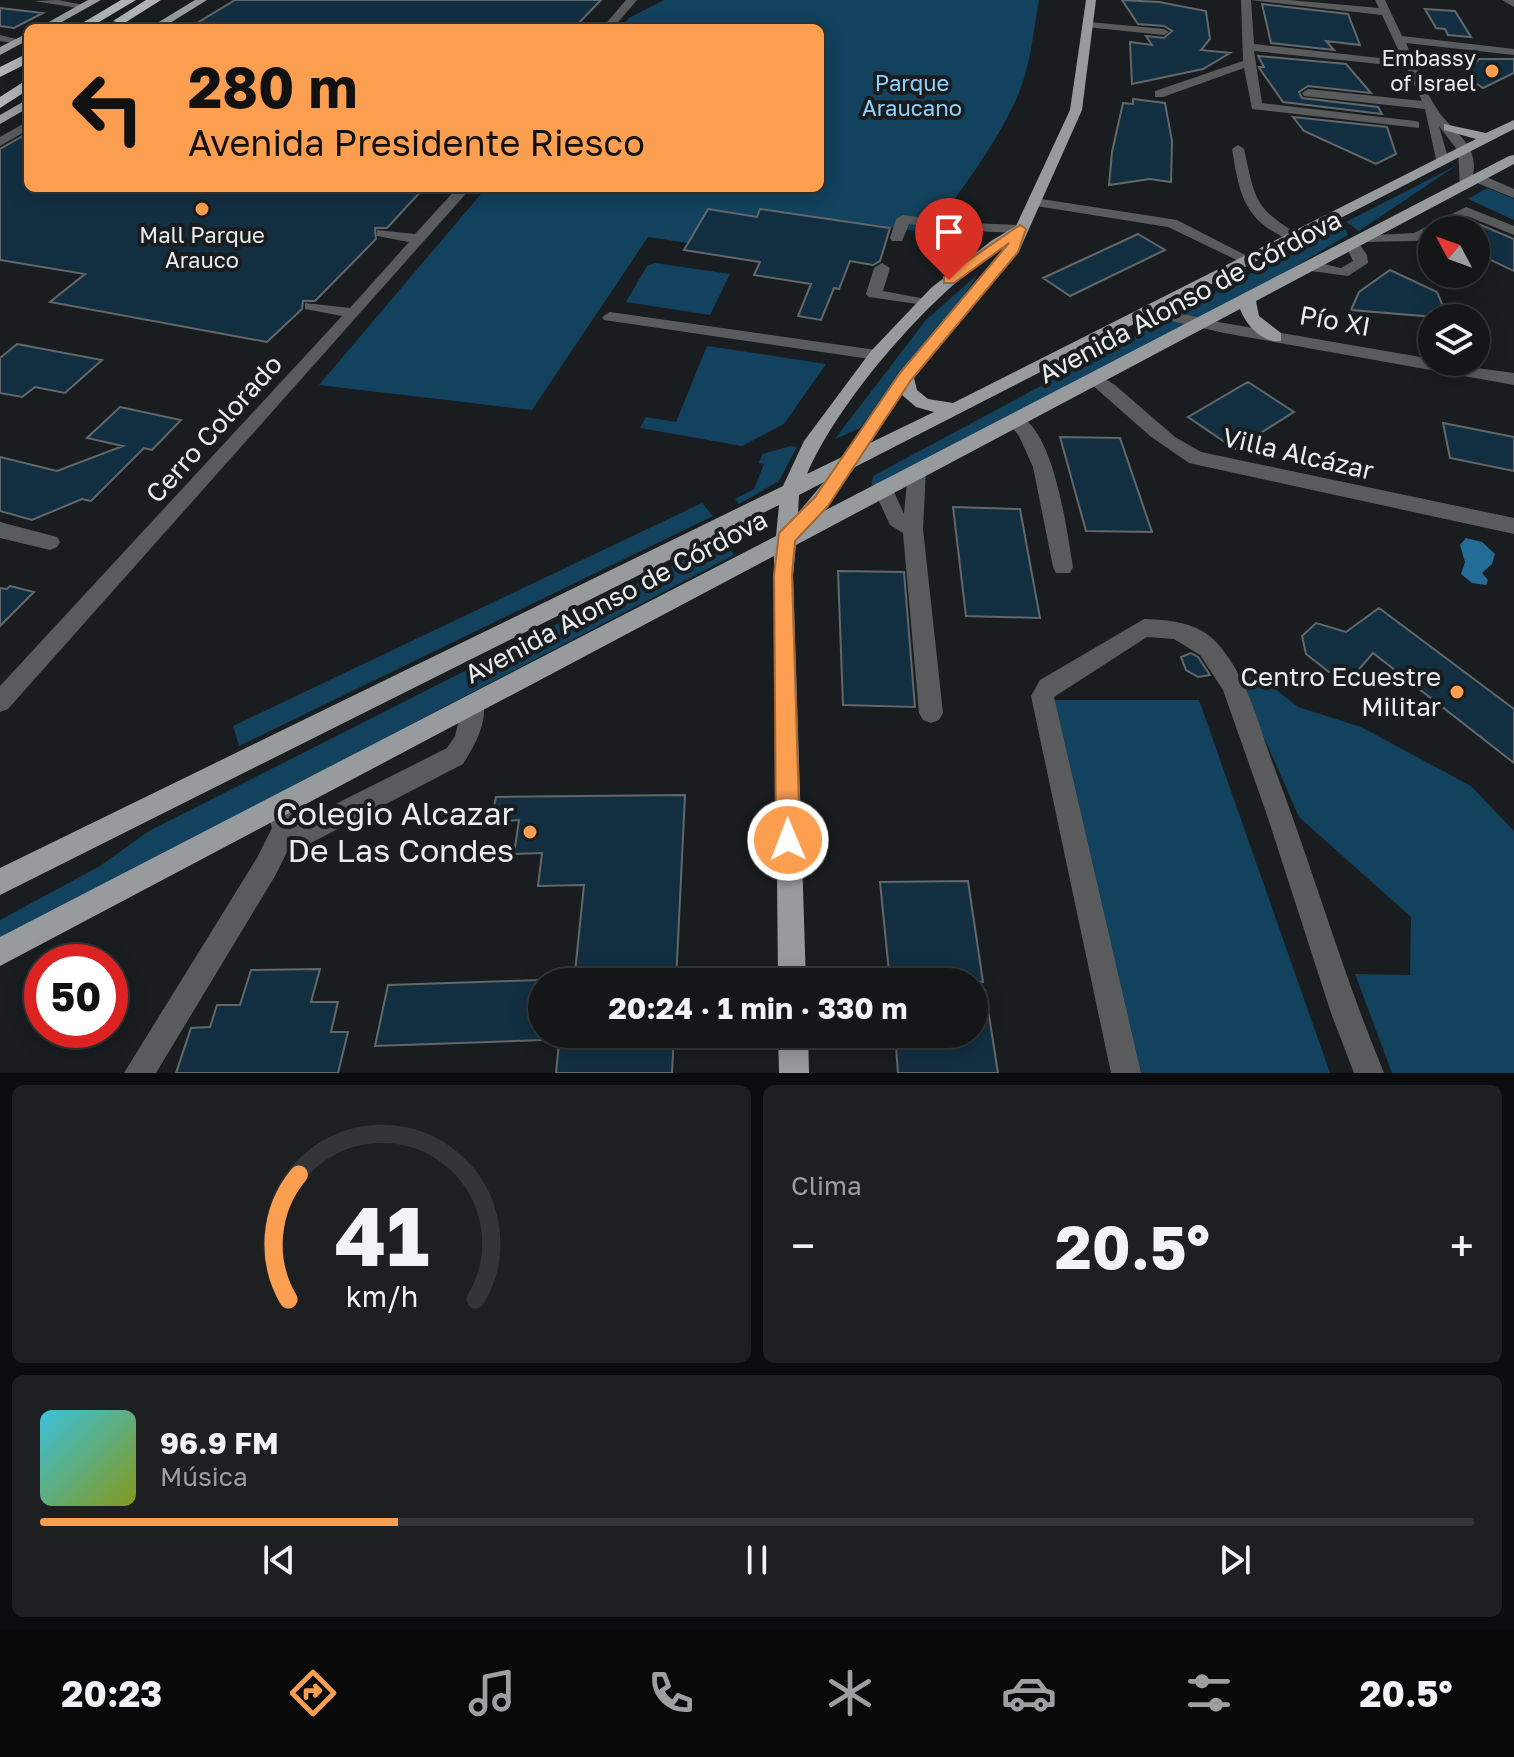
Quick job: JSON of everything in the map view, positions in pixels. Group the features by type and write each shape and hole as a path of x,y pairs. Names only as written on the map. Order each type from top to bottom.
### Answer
{"highway":[{"path":"85,24 130,0"},
{"path":"114,24 155,0"},
{"path":"0,64 24,43"},
{"path":"0,73 24,59"},
{"path":"0,90 24,75"},
{"path":"0,104 24,86"}],"main road":[{"path":"50,24 82,4 96,0"},
{"path":"161,24 202,0"},
{"path":"786,538 821,501 905,377 1013,249 1076,110 1091,0"},
{"path":"0,52 24,42"},
{"path":"0,120 24,105"},
{"name":"Avenida Alonso de Córdova","path":"0,882 955,409 1514,124"},
{"path":"1448,127 1488,138"},
{"name":"Avenida Alonso de Córdova","path":"0,952 1514,159"},
{"path":"792,968 783,575 790,491 810,446 877,355 925,303 962,269 1020,229"},
{"path":"1248,299 1249,314 1275,337"},
{"path":"905,377 905,384 915,399 939,408 955,409"},
{"path":"793,1048 794,1073"}],"street":[{"path":"611,24 632,0"},
{"path":"1246,0 1249,63 1256,106 1415,125"},
{"path":"1256,0 1386,12"},
{"path":"1380,0 1432,109 1463,150 1471,181 1514,194"},
{"path":"1507,0 1514,4"},
{"path":"39,1 82,4"},
{"path":"1090,25 1164,32"},
{"path":"0,38 24,42"},
{"path":"1399,39 1514,52"},
{"path":"1249,47 1389,62"},
{"path":"1323,47 1406,55"},
{"path":"1159,94 1249,63"},
{"path":"1308,93 1432,109"},
{"path":"1432,109 1442,161"},
{"path":"0,142 24,127"},
{"path":"1238,149 1251,208 1273,227 1293,237"},
{"name":"Cerro Colorado","path":"0,702 11,676 354,313 460,192"},
{"path":"1446,194 1514,225"},
{"path":"1035,202 1172,223 1248,260"},
{"path":"1457,216 1466,211 1478,216"},
{"path":"897,238 903,219 950,226 1020,229"},
{"path":"1490,221 1514,231"},
{"path":"387,228 423,233"},
{"path":"1357,241 1418,236"},
{"path":"882,268 874,294 925,303"},
{"path":"311,306 354,313"},
{"name":"Pío XI","path":"1147,311 1202,324 1514,379"},
{"path":"610,317 877,355"},
{"name":"Villa Alcázar","path":"1096,379 1134,409 1172,446 1196,458 1514,526"},
{"path":"1015,420 1029,433 1041,468 1063,567"},
{"path":"917,470 913,529 931,713"},
{"path":"883,488 897,520 913,529"},
{"path":"0,530 50,542"},
{"path":"1126,1073 1042,696 1048,687 1144,628 1178,630 1208,648 1233,686 1281,818 1345,1013 1369,1073"},
{"path":"282,835 296,837 455,756 466,739 473,704"},
{"path":"139,1073 266,867 285,829 278,808"}],"green space":[{"name":"Parque Araucano","path":"664,0 1039,0 1028,65 1015,102 986,153 930,233 760,209 756,216 707,209 688,243 648,237 532,410 319,385 483,192 824,192 824,24 624,24 629,18"},
{"path":"1457,165 1359,231 1346,222"},
{"path":"1487,188 1514,199 1514,220 1468,199"},
{"path":"1337,227 1346,230 1348,235 1281,275 870,494 873,476"},
{"path":"655,263 730,274 710,315 626,302 647,266"},
{"path":"978,274 959,303 860,428 835,439 925,321"},
{"path":"707,346 826,364 784,424 742,446 640,428 646,417 676,422"},
{"path":"797,447 779,481 739,504 735,499 754,489 764,464 759,463 762,454"},
{"path":"702,503 713,516 239,746 233,726"},
{"path":"725,539 734,555 0,940 0,920 100,866 149,831"},
{"path":"1237,676 1261,678 1298,707 1361,727 1471,786 1514,831 1514,1073 1392,1073 1355,974 1410,975 1411,917 1299,817"},
{"path":"1047,700 1199,700 1330,1073 1131,1073"}],"shaded area":[{"path":"1466,538 1482,542 1495,554 1492,564 1482,573 1488,580 1486,585 1472,583 1461,574 1465,562 1460,545"}],"building":[{"path":"235,0 601,0 578,24 196,24"},
{"path":"1122,0 1159,2 1206,11 1210,39 1201,50 1230,53 1203,69 1132,84 1130,42 1152,45 1146,36 1164,38 1172,31 1164,26 1138,24"},
{"path":"1262,4 1348,14 1360,45 1326,41 1334,50 1271,43"},
{"path":"0,8 43,13 14,28 0,26"},
{"path":"1425,9 1455,11 1471,37 1448,35 1445,29 1436,28"},
{"path":"1258,56 1346,64 1371,93 1308,86 1299,92 1302,98 1378,107 1382,114 1283,102 1260,69 1264,67"},
{"path":"1479,59 1514,59 1514,73 1483,88 1471,80 1469,72"},
{"path":"1133,99 1165,103 1172,141 1171,182 1150,179 1109,185 1112,152 1123,103 1133,104"},
{"path":"1293,117 1387,127 1396,154 1376,164 1304,131"},
{"name":"Mall Parque Arauco","path":"24,135 24,192 420,192 387,228 375,228 376,239 315,301 303,301 302,309 267,342 50,302 85,274 0,260 0,149"},
{"path":"708,209 757,217 760,209 890,228 880,261 873,265 850,261 839,289 834,288 821,320 798,316 811,284 754,275 760,262 684,250"},
{"path":"1490,229 1514,239 1514,271 1490,260"},
{"path":"1138,234 1165,250 1070,296 1043,278"},
{"path":"1390,270 1418,283 1418,288 1437,292 1442,304 1418,304 1418,316 1351,310 1359,292"},
{"path":"17,344 102,360 65,393 35,387 22,397 0,393 0,358"},
{"path":"1248,382 1294,412 1235,449 1188,417"},
{"path":"120,407 181,420 152,450 144,448 91,501 82,499 32,520 0,511 0,457 57,471 123,446 87,438"},
{"path":"1443,423 1514,437 1514,471 1450,458"},
{"path":"1060,437 1120,438 1152,532 1086,531"},
{"path":"953,507 1020,509 1040,618 966,616"},
{"path":"838,571 904,572 915,707 843,705"},
{"path":"10,586 34,592 0,626 0,588"},
{"name":"Centro Ecuestre Militar","path":"1379,608 1514,709 1514,763 1373,653 1355,674 1329,672 1306,654 1302,636 1316,623 1346,632"},
{"path":"1191,653 1198,657 1210,675 1198,677 1186,670 1181,657"},
{"path":"685,795 677,968 575,968 584,885 538,886 542,853 514,854 519,820 491,822 496,797"},
{"path":"968,881 981,968 889,968 880,882"},
{"path":"320,969 311,1002 338,1002 331,1032 348,1032 338,1073 176,1073 191,1028 210,1027 217,1005 240,1005 251,970"},
{"path":"528,980 528,1041 375,1046 388,985"},
{"path":"988,1009 998,1073 898,1073 896,1048 988,1048"},
{"path":"559,1048 673,1048 672,1073 556,1073"}],"place":[{"name":"Embassy of Israel","path":"1492,71"},
{"name":"Mall Parque Arauco","path":"202,209"},
{"name":"Centro Ecuestre Militar","path":"1457,692"},
{"name":"Colegio Alcazar De Las Condes","path":"530,832"}],"route":[{"path":"788,840 783,575 786,538 821,501 905,377 1013,249 1020,229 949,280"}]}
